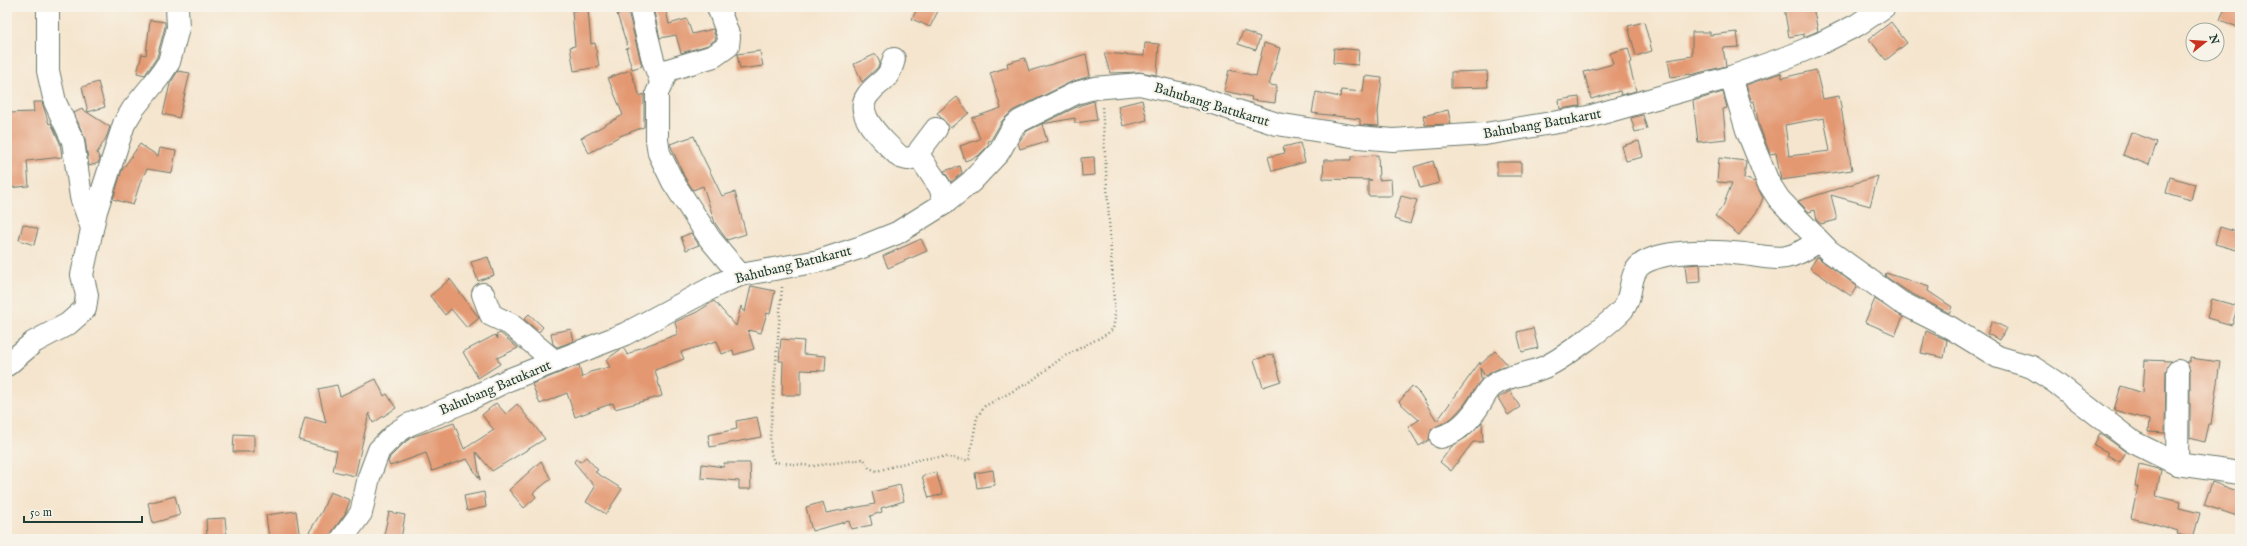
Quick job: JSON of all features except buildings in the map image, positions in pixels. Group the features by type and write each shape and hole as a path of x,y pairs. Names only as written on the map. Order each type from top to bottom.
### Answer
{"street":[{"path":"48,7 48,71 54,102 73,141 81,197 92,228"},
{"path":"7,365 34,342 68,324 85,309 87,295 82,275 92,228 124,124 133,109 160,77 169,62 178,28 177,7"},
{"path":"640,7 653,60 661,82"},
{"path":"718,7 730,37 728,46 714,56 668,70 657,93 657,140 665,167 710,239 740,275"},
{"name":"Bahubang Batukarut","path":"342,539 361,513 369,477 379,450 396,433 439,411 466,401 554,361 625,334 719,284 740,275 819,261 862,247 897,233 945,203 988,166 999,152 1013,127 1020,121 1064,98 1101,87 1140,84 1158,86 1277,124 1358,137 1393,140 1485,134 1588,117 1731,77 1819,44 1857,25 1884,7"},
{"path":"894,59 886,78 868,95 865,101 864,113 867,122 900,156 907,159 919,156"},
{"path":"1731,77 1747,130 1768,182 1779,199 1818,241 1854,271 1900,302 1951,328 1998,357 2032,367 2055,382 2133,442 2177,464 2240,473"},
{"path":"936,129 920,150 919,156 926,169 940,187 945,203"},
{"path":"1441,437 1454,432 1472,416 1492,387 1514,376 1543,368 1608,323 1624,309 1633,276 1638,266 1646,261 1692,252 1743,254 1768,259 1788,257 1803,252 1818,241"},
{"path":"483,294 492,315 510,324 554,361"},
{"path":"2177,464 2178,371"}],"path":[{"path":"784,266 770,437 771,454 774,462 813,466 864,459 869,468 876,471 930,457 944,456 958,461 969,460 977,417 985,406 1030,382 1063,357 1107,334 1113,329 1114,302 1101,87"}]}
